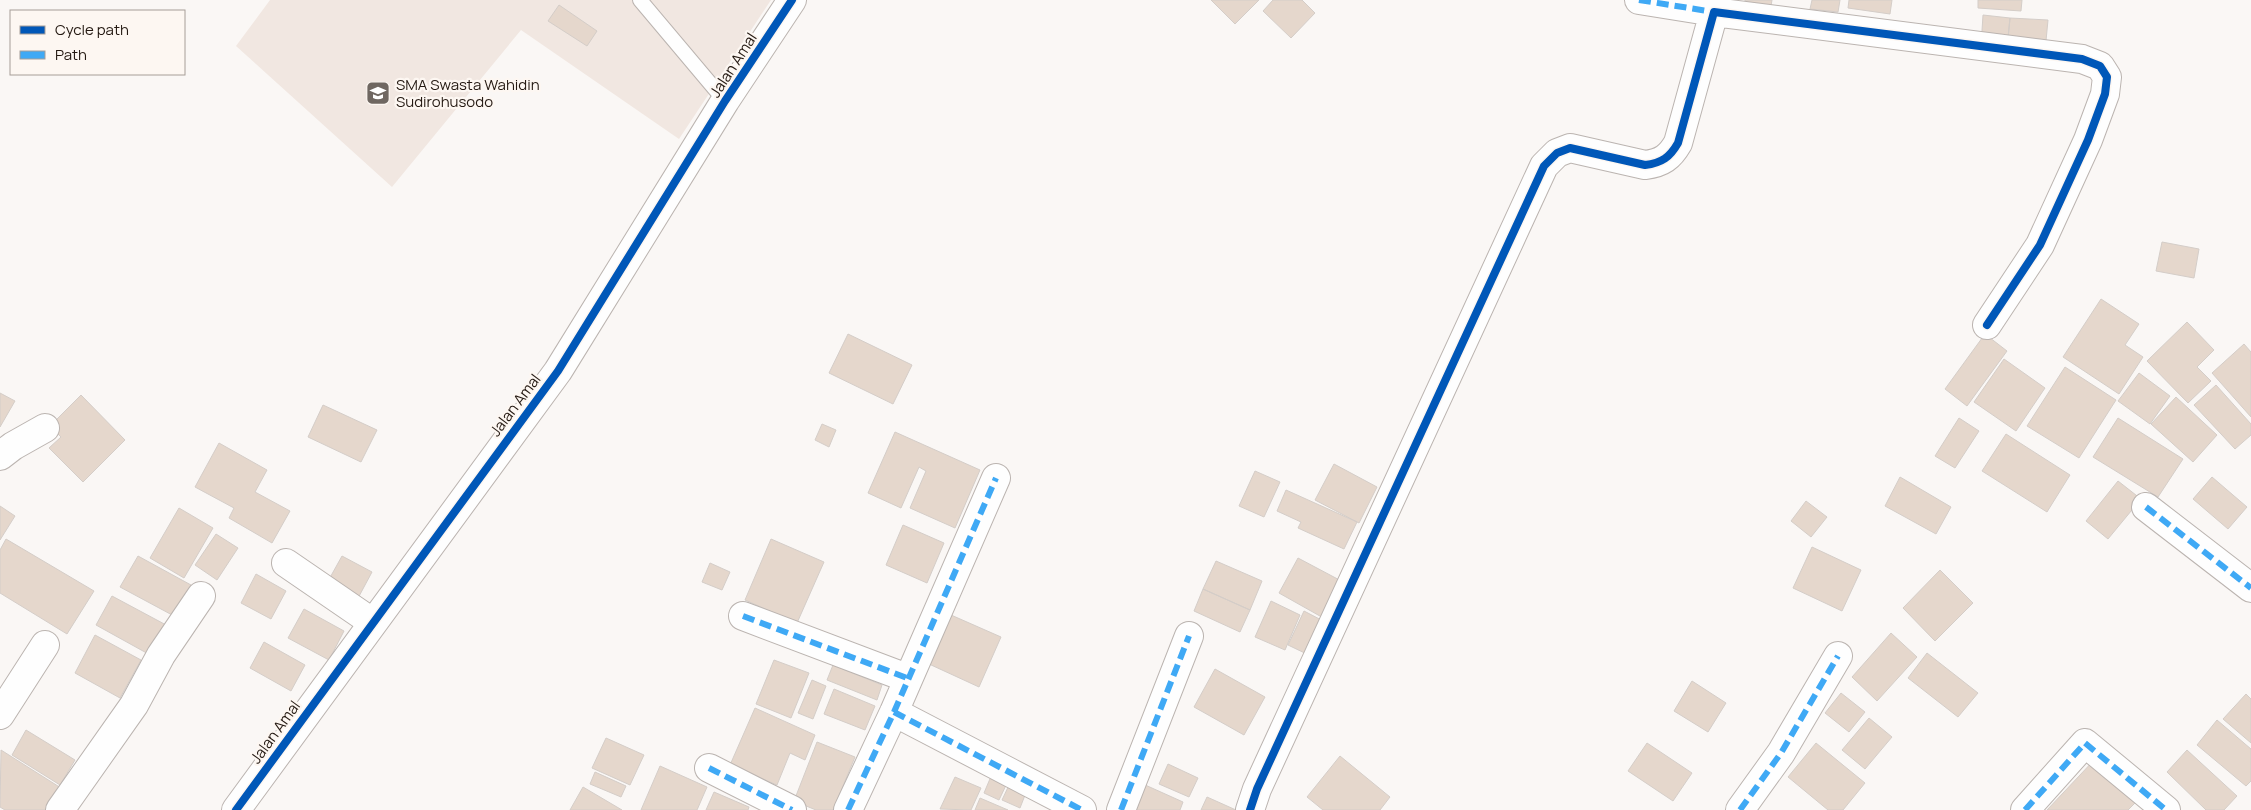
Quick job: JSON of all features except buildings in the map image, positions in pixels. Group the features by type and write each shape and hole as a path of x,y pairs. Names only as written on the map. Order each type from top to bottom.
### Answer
{"street":[{"name":"Jalan Amal","path":"236,810 372,622 558,371 725,101 792,0"},
{"path":"1639,0 1714,12 2082,59 2100,66 2107,78 2105,94 2088,140 2040,245 1987,325"},
{"path":"1250,810 1544,166 1557,153 1570,148 1645,165 1657,163 1671,156 1678,143 1714,12"},
{"path":"0,456 13,446 45,428"},
{"path":"848,810 894,712 907,678 996,478"},
{"path":"2146,508 2251,588"},
{"path":"286,563 372,622"},
{"path":"60,810 134,705 161,655 201,596"},
{"path":"743,616 907,678"},
{"path":"1121,810 1189,636"},
{"path":"0,715 46,645"},
{"path":"1740,810 1781,753 1838,656"},
{"path":"894,712 1082,810"},
{"path":"2025,810 2085,743 2166,810"},
{"path":"709,768 792,810"}],"lane":[{"path":"640,0 725,101"}],"shaded area":[{"name":"SMA Swasta Wahidin Sudirohusodo","path":"270,0 771,0 679,139 521,30 392,187 236,46"}],"marked path":[{"path":"1639,0 1714,12"},
{"path":"848,810 894,712 996,478"},
{"path":"2146,507 2251,588"},
{"path":"743,616 907,678"},
{"path":"1121,810 1189,636"},
{"path":"1740,810 1781,753 1838,656"},
{"path":"894,712 1082,810"},
{"path":"2025,810 2085,743 2166,810"},
{"path":"709,768 792,810"}],"cycle path":[{"path":"236,810 558,371 725,101 792,0"},
{"path":"1250,810 1257,789 1544,166 1557,153 1570,148 1645,165 1656,163 1669,156 1678,143 1714,12 2082,59 2100,66 2107,77 2105,94 2088,140 2040,245 1987,325"}],"place":[{"name":"SMA Swasta Wahidin Sudirohusodo","path":"378,93"}]}
